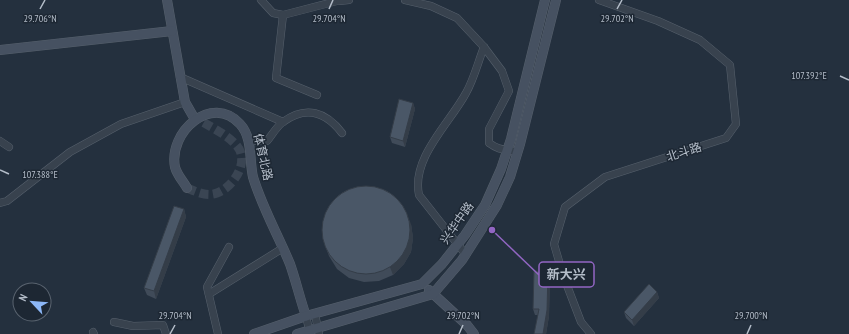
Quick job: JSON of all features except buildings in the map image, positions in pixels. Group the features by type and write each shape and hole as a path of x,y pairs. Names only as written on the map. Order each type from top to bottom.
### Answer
{"main road":[{"path":"167,0 185,102 193,116"},
{"name":"兴华中路","path":"254,334 306,316 422,284 442,264 458,245 485,204 501,169 508,149 545,0"},
{"path":"297,334 319,330 433,294 445,282 466,255 498,205 510,177 518,152 556,0"},
{"path":"0,50 172,31"},
{"name":"体育北路","path":"187,188 178,173 174,158 180,137 186,128 205,115 213,113 229,116 240,124 245,131 248,141 253,176 283,248 306,316"},
{"path":"422,284 467,325 474,334"}],"street":[{"path":"261,0 273,13 284,15 340,0 349,0"},
{"path":"404,0 430,6 458,18 484,47 502,71 509,91 489,129 489,143 498,149 508,149 518,152"},
{"name":"北斗路","path":"591,334 581,322 563,275 554,244 565,207 605,177 726,138 736,124 730,65 700,40 658,21 598,0"},
{"path":"284,15 276,78 317,95"},
{"path":"466,255 419,195 417,185 430,147 466,93 484,47"},
{"path":"180,77 282,122"},
{"path":"0,203 7,201 70,152 121,124 185,102"},
{"path":"248,141 267,141 282,122 300,114 310,112 322,115 333,121 342,133"},
{"path":"0,141 9,147"},
{"path":"218,334 207,287 229,247"},
{"path":"209,294 283,248"},
{"path":"315,314 319,330"},
{"path":"306,316 310,332"},
{"path":"114,322 133,326 163,325 166,334"}],"tunnel":[{"path":"187,188 202,194 213,194 223,190 238,173 242,159 241,152 232,141 222,133 193,116"}],"place":[{"name":"新大兴","path":"492,230"}]}
